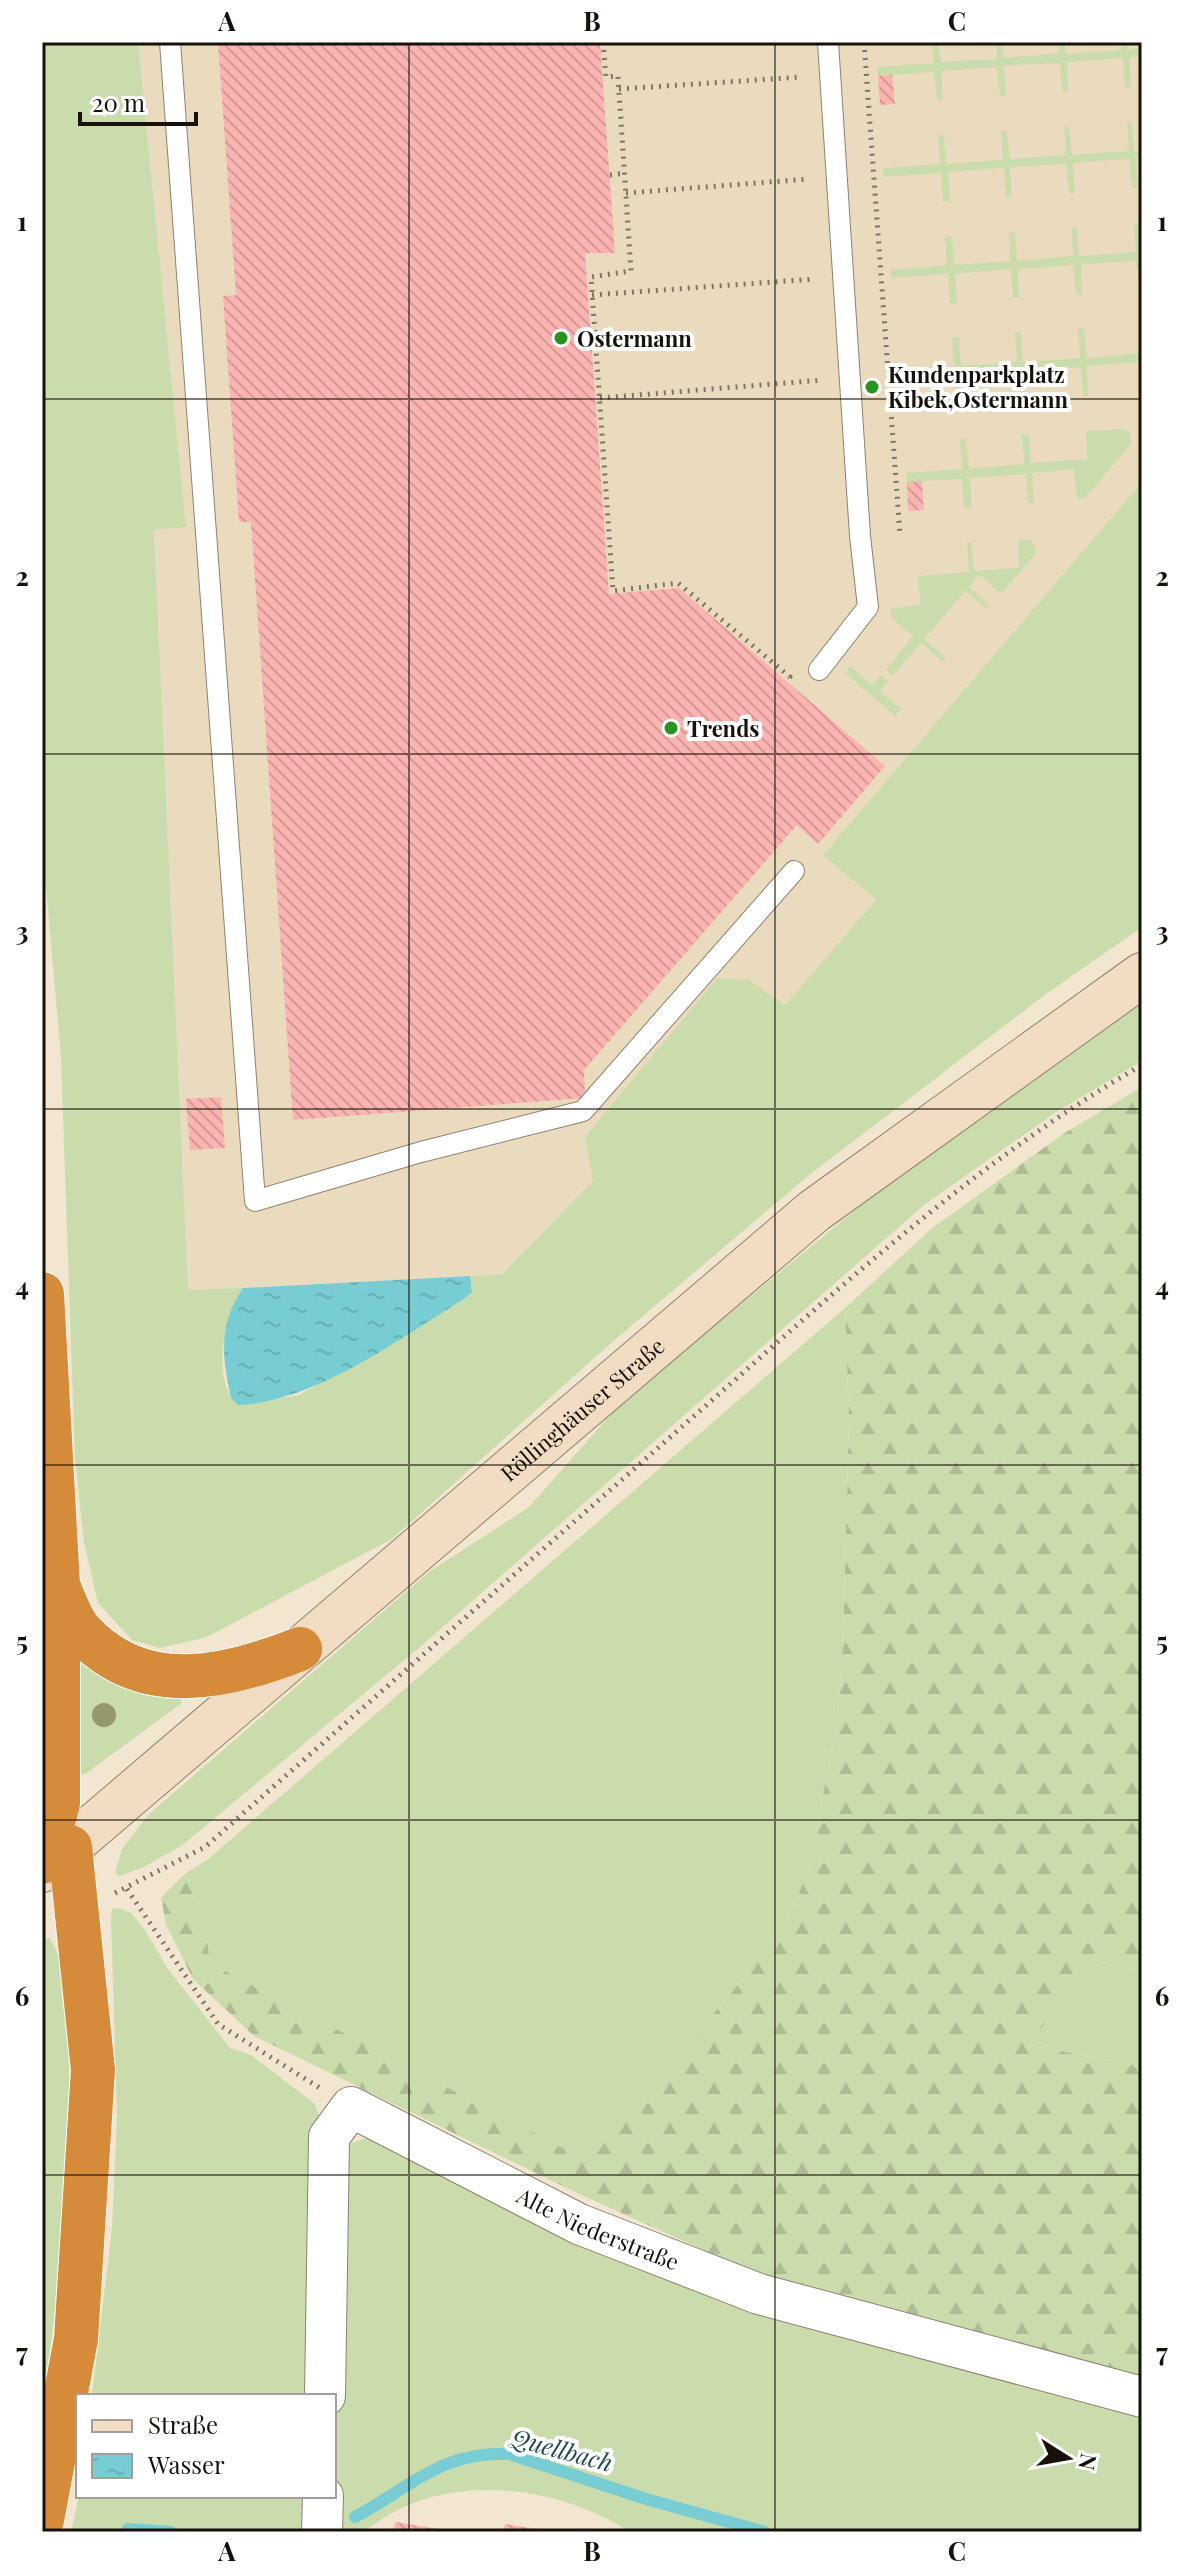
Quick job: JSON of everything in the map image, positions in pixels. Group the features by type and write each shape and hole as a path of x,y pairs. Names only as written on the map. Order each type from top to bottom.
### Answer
{"highway":[{"path":"42,1294 58,1585 58,1803 51,1860 77,1907 93,2070 76,2339 42,2520"},
{"path":"58,1585 79,1628 112,1657 156,1673 203,1678 245,1671 300,1649"}],"main road":[{"name":"Röllinghäuser Straße","path":"51,1860 814,1211 1142,975"}],"street":[{"path":"325,2394 329,2137 351,2107"},
{"name":"Alte Niederstraße","path":"351,2107 579,2224 759,2294 1142,2397"},
{"path":"322,2532 323,2498"}],"lane":[{"path":"170,42 255,1201 421,1152 583,1111 794,871"},
{"path":"819,670 868,607 828,42"}],"path":[{"path":"603,42 606,77 618,76 631,271 591,277 613,591 678,583 790,677 786,681"},
{"path":"864,42 900,535"},
{"path":"619,89 867,73"},
{"path":"610,175 625,173"},
{"path":"626,193 874,175"},
{"path":"592,295 881,274"},
{"path":"600,398 888,375"},
{"path":"77,1907 127,1889 205,1847 796,1326 981,1172 1077,1103 1142,1065"},
{"path":"127,1889 218,2024 351,2107"}],"shaded area":[{"path":"138,42 1142,42 1142,482 823,855 876,900 785,1006 749,980 593,1181 501,1274 188,1291 154,530 186,527"}],"green space":[{"path":"42,42 138,42 186,527 154,530 188,1290 243,1288 231,1315 223,1348 224,1380 229,1394 238,1405 299,1395 464,1299 472,1291 470,1276 502,1274 593,1181 585,1137 717,978 749,980 785,1005 876,900 823,855 1142,482 1142,927 1046,994 808,1176 610,1344 392,1539 207,1637 160,1648 132,1640 98,1603 84,1542 75,1458 61,1058 42,840"},
{"path":"932,42 938,42 941,62 997,59 996,42 1002,42 1004,58 1059,53 1059,42 1064,42 1066,54 1122,50 1122,42 1127,42 1128,49 1142,48 1142,57 1130,58 1131,87 1125,87 1123,58 1067,62 1068,91 1062,91 1060,63 1004,66 1006,96 1000,96 997,67 941,71 943,100 937,101 934,72 878,76 877,67 934,63"},
{"path":"1127,122 1132,122 1134,151 1142,151 1142,158 1136,159 1138,188 1132,189 1129,159 1073,163 1075,193 1069,193 1066,164 1010,167 1012,197 1006,197 1004,168 948,172 950,202 943,201 941,173 884,177 883,168 940,164 938,136 944,135 946,164 1003,160 1001,131 1007,131 1010,159 1066,155 1064,126 1069,126 1072,155 1129,151"},
{"path":"1134,223 1139,223 1142,290 1139,290 1136,261 1081,264 1082,294 1076,294 1073,265 1018,269 1019,298 1013,298 1011,269 955,274 957,303 950,303 948,274 891,278 891,270 947,265 945,237 952,236 954,265 1010,261 1009,233 1015,232 1017,261 1073,256 1072,228 1077,227 1079,256 1136,252"},
{"path":"1078,328 1084,329 1087,358 1142,353 1142,362 1087,366 1088,396 1083,396 1081,367 1025,371 1026,401 1020,400 1017,371 962,376 963,405 957,406 955,376 898,380 897,370 954,366 952,337 959,337 961,366 1017,362 1015,333 1021,332 1023,362 1080,358"},
{"path":"1121,429 1130,432 1131,444 1085,498 1077,499 1074,469 1032,473 1034,502 1028,503 1026,474 970,478 972,507 964,507 962,479 907,482 906,473 962,469 960,439 966,439 969,469 1024,464 1022,435 1029,435 1031,463 1087,459 1086,431"},
{"path":"1018,539 1033,541 1036,553 1001,594 979,575 969,587 990,606 987,609 965,591 924,639 946,658 943,662 921,643 892,676 886,670 913,636 891,617 891,608 920,605 918,576 969,572 967,542 971,542 974,571 1019,568"},
{"path":"850,666 872,685 881,675 888,681 880,691 901,709 895,716 845,673"},
{"path":"1142,1003 1142,1061 1056,1112 924,1205 421,1646 184,1844 144,1867 120,1876 115,1873 122,1849 148,1815 429,1572 529,1507 619,1405 990,1102"},
{"path":"1142,1087 1142,1971 1092,1959 1029,2045 1142,2067 1142,2383 812,2299 577,2193 254,2036 193,1979 166,1925 161,1897 186,1873 205,1924 210,1963 589,2162 758,1961 794,1905 808,1871 838,1718 843,1646 849,1421 845,1308 931,1229 1063,1134"},
{"path":"845,1308 849,1421 843,1646 838,1718 808,1871 794,1905 758,1961 589,2163 210,1963 205,1924 186,1873 207,1860"},
{"path":"84,1658 180,1695 182,1703 85,1774 77,1773 76,1661"},
{"path":"119,1908 131,1913 143,1927 168,1969 230,2048 251,2055 315,2104 319,2116 312,2143 309,2394 92,2394 112,2228 117,2115 112,1909"},
{"path":"49,1937 59,1957 65,1990 69,2121 60,2268 42,2413 42,1941"},
{"path":"1092,1959 1142,1971 1142,2067 1029,2045"},
{"path":"372,2136 1142,2411 1142,2532 630,2532 566,2502 496,2490 460,2492 426,2499 393,2512 364,2532 331,2532 332,2498 336,2498 335,2394 343,2152 352,2143"},
{"path":"79,2498 309,2498 308,2532 71,2532"}],"water":[{"path":"470,1276 472,1292 464,1299 384,1350 327,1381 268,1401 238,1405 231,1398 224,1342 229,1315 243,1288"}],"building":[{"path":"218,42 600,42 615,253 585,253 609,594 679,588 885,766 818,844 797,825 584,1070 585,1098 293,1120 251,522 239,522 223,296 236,295"},
{"path":"892,75 895,104 880,105 878,76"},
{"path":"922,481 924,510 908,511 907,482"},
{"path":"221,1097 225,1148 190,1150 186,1099"},
{"path":"395,2522 444,2530 444,2532 393,2532"},
{"path":"505,2524 543,2530 504,2532"}],"waterway":[{"name":"Quellbach","path":"355,2517 445,2465 464,2458 509,2454 646,2499 765,2532"},
{"name":"Quellbach","path":"128,2529 171,2532"}],"place":[{"name":"Ostermann","path":"561,338"},
{"name":"Kundenparkplatz Kibek,Ostermann","path":"872,387"},
{"name":"Trends","path":"671,728"}]}
